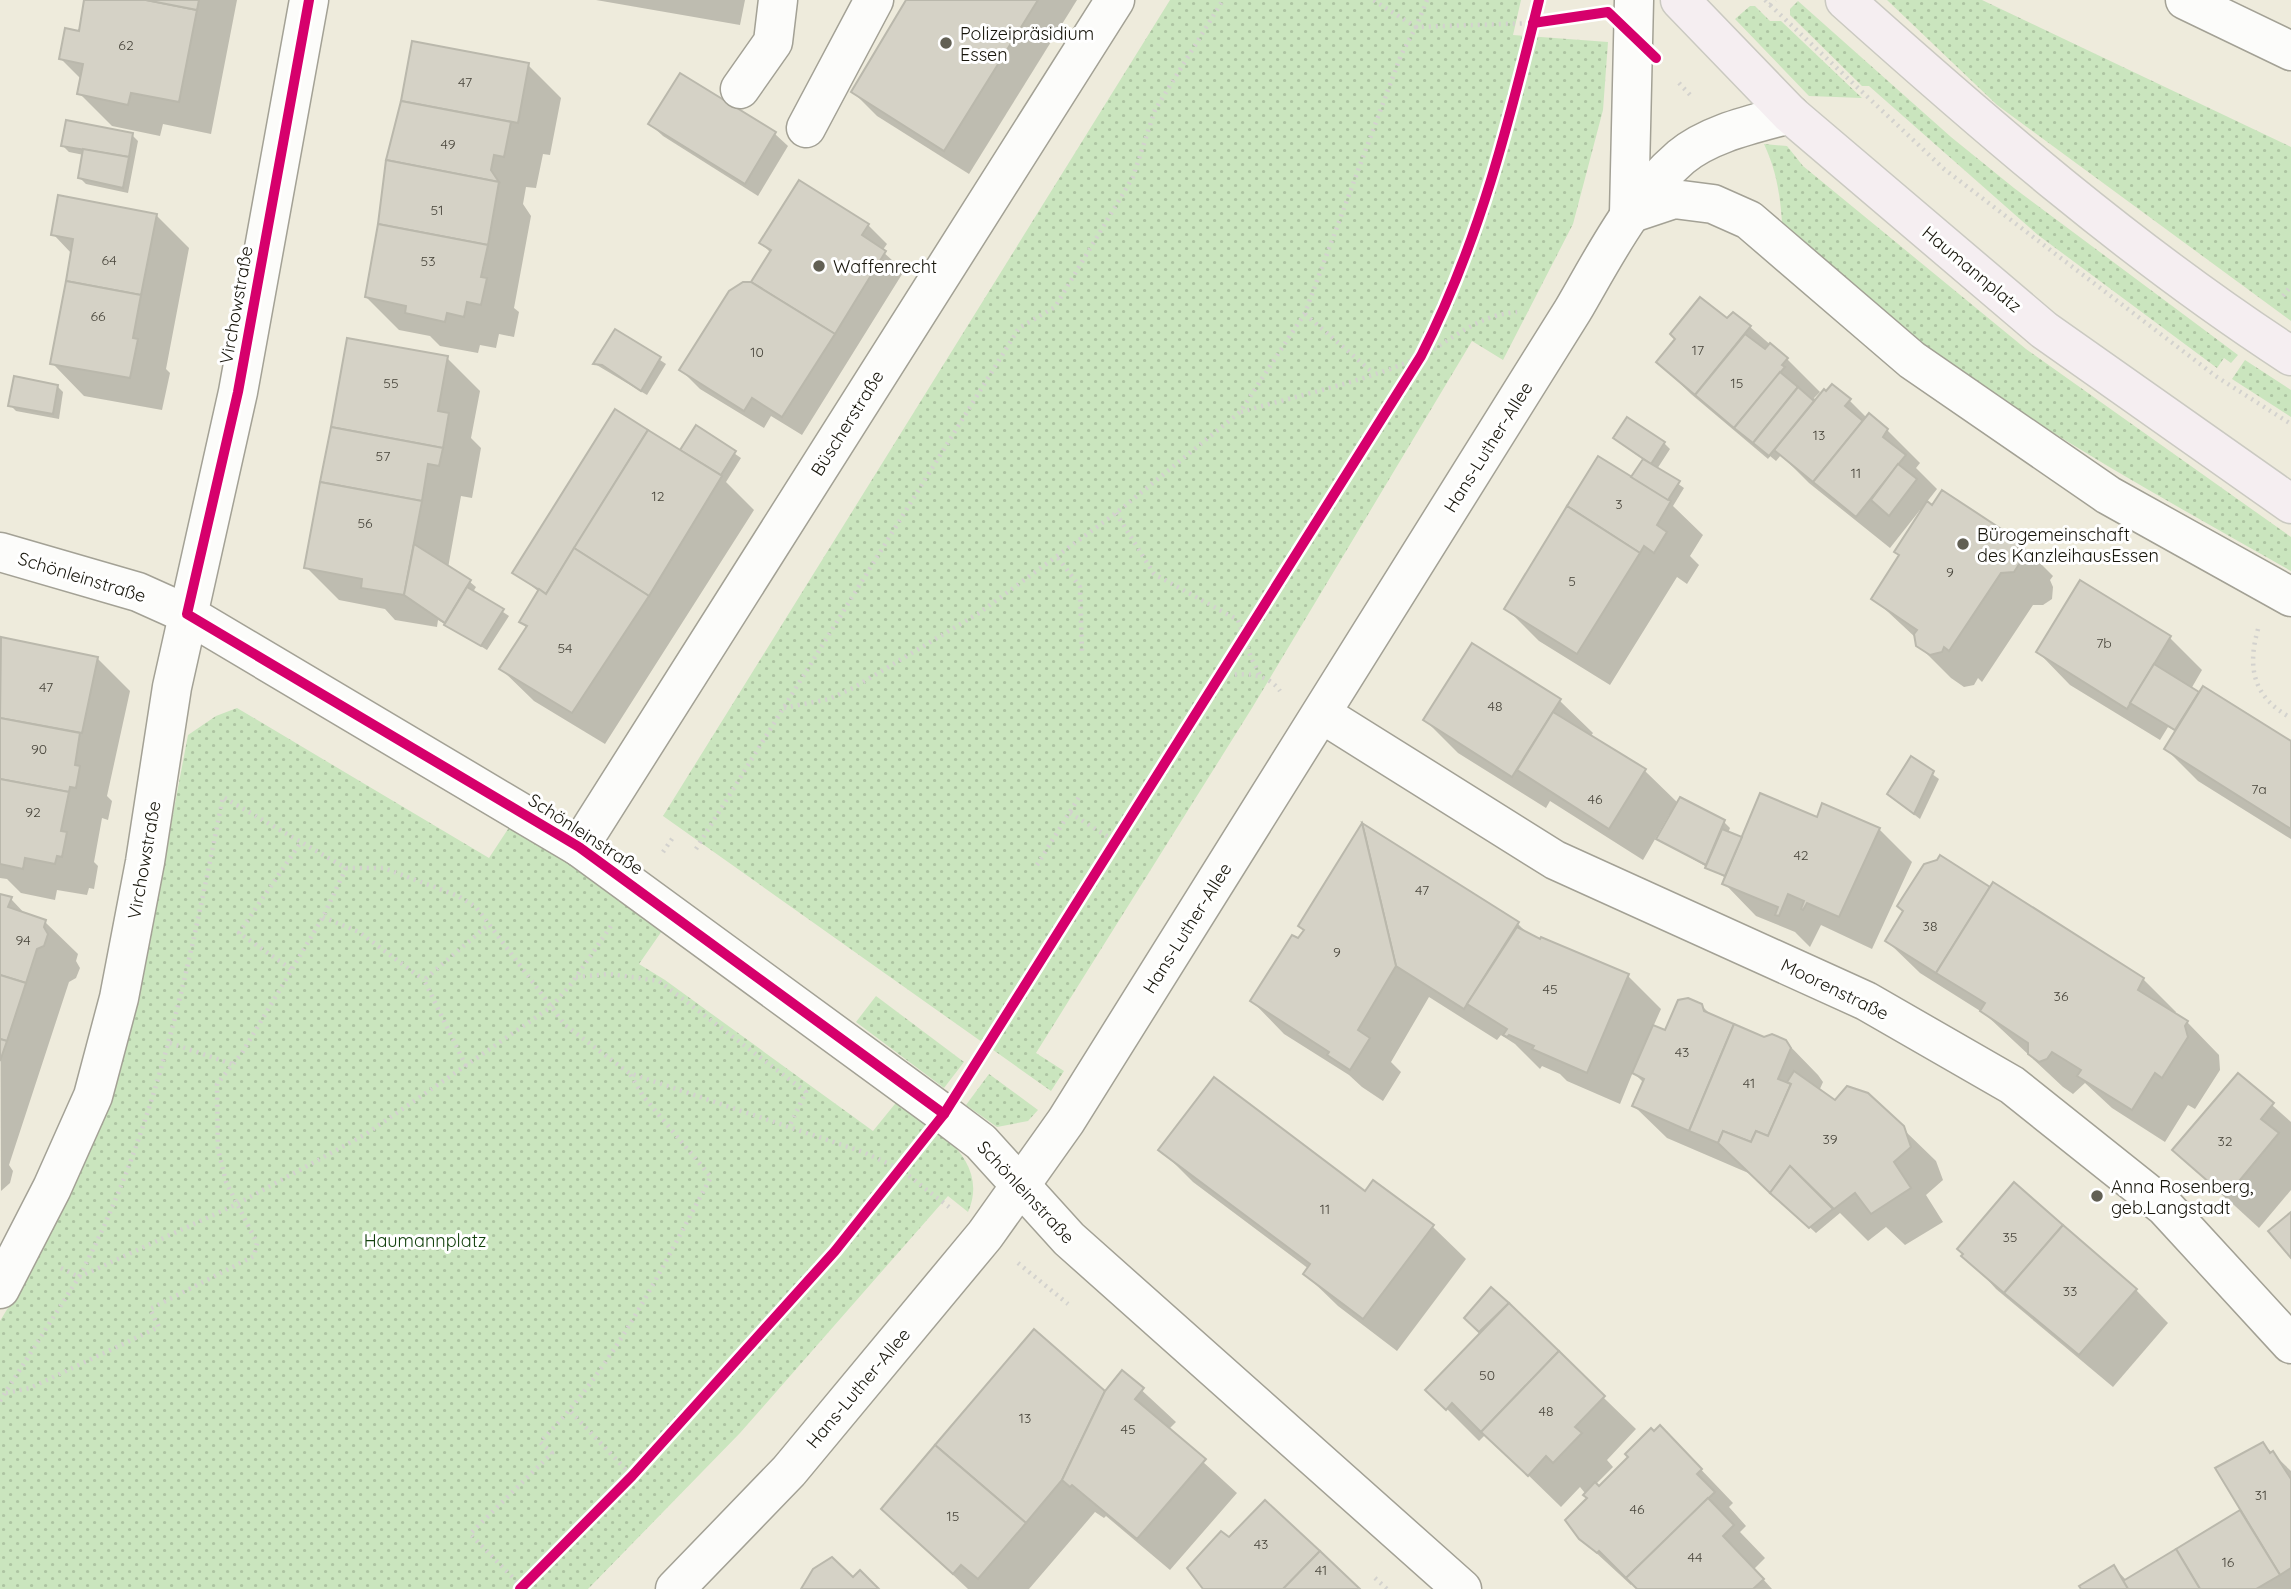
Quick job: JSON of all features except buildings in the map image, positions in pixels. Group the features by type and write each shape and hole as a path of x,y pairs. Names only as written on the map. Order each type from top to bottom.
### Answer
{"main road":[{"name":"Haumannplatz","path":"1680,0 1790,114 2044,330 2291,504"},
{"path":"1845,0 1981,122 2104,222 2291,356"}],"street":[{"name":"Virchowstraße","path":"0,1289 52,1188 93,1096 119,998 172,687 238,392 309,0"},
{"path":"740,89 773,42 778,0"},
{"path":"806,128 874,0"},
{"name":"Büscherstraße","path":"579,847 1115,0"},
{"name":"Hans-Luther-Allee","path":"1629,214 1634,0"},
{"path":"2185,0 2291,51"},
{"name":"Hans-Luther-Allee","path":"675,1589 789,1471 985,1236 1018,1185 1066,1121 1573,310 1629,214 1682,156 1727,132 1790,114"},
{"path":"1629,214 1674,199 1713,204 1749,220 1912,360 2276,607"},
{"name":"Schönleinstraße","path":"0,552 138,592 187,614 579,847 981,1142 1069,1239 1462,1589"},
{"name":"Moorenstraße","path":"1322,714 1555,860 1866,1001 2012,1085 2165,1207 2291,1343"}],"path":[{"path":"696,849 1019,328 1055,307 1133,177 1155,110 1223,0"},
{"path":"1373,0 1416,27 1533,23 1596,14"},
{"path":"784,708 829,699 853,688 979,613 1058,558 1240,412 1305,313 1401,55 1427,0"},
{"path":"1533,23 1539,0"},
{"path":"1765,0 1773,2 1944,169 2217,377 2291,424"},
{"path":"1673,76 1699,104"},
{"path":"1240,412 1421,356 1480,320 1497,313 1519,312"},
{"path":"1305,313 1373,373"},
{"path":"2217,377 2222,370"},
{"path":"1116,513 1154,574 1238,620 1252,660 1262,677"},
{"path":"1058,558 1080,587 1082,653"},
{"path":"2276,607 2252,652 2251,668 2263,695 2291,718"},
{"path":"1221,677 1249,673 1262,677 1280,688 1283,701"},
{"path":"1037,865 1081,794"},
{"path":"0,1401 79,1276 100,1237 170,1043 223,797 346,868 384,868 458,896 476,907 551,1007 580,1039 629,1073 863,1152 900,1169 954,1211"},
{"path":"1070,813 1115,841"},
{"path":"291,970 239,933 301,842"},
{"path":"5,1393 30,1388 159,1327 149,1309 254,1256 257,1243 226,1182 218,1149 217,1084 233,1064 323,917 346,868"},
{"path":"323,917 359,932 424,980 466,1066"},
{"path":"79,1276 237,1204 366,1134 551,1007 576,977 612,923"},
{"path":"424,980 488,925"},
{"path":"576,977 610,975 659,981 806,1092 789,1127"},
{"path":"170,1043 233,1064"},
{"path":"522,1587 470,1534 552,1453 540,1442 570,1412 627,1330 711,1177 643,1096 629,1073"},
{"path":"570,1412 632,1476"}],"green space":[{"path":"1170,0 1521,0 1513,35 1608,42 1603,110 1573,224 1503,360 1472,341 1252,708 1036,1053 1064,1071 1051,1091 663,816"},
{"path":"1887,0 1982,0 2291,147 2291,321 1997,105"},
{"path":"1798,1 1951,137 2014,188 2238,355 2231,363 2224,358 2217,368 2038,235 1869,86 1862,86 1790,15 1790,9"},
{"path":"1750,6 1755,6 1770,21 1781,21 1862,98 1809,96 1735,19"},
{"path":"1764,144 1787,146 1803,166 2026,349 2291,537 2291,571 2148,490 2007,404 1899,327 1782,222 1777,182"},
{"path":"2245,360 2291,390 2291,417 2232,379"},
{"name":"Haumannplatz","path":"237,708 489,858 510,826 613,891 664,928 639,964 873,1131 899,1099 955,1147 972,1176 973,1193 968,1212 948,1196 740,1433 588,1589 0,1589 0,1321 41,1253 81,1162 142,977 188,735 216,716"},
{"path":"876,996 964,1062 944,1088 856,1022"},
{"path":"989,1074 1038,1110 1028,1121 997,1127 966,1105"}],"cycle path":[{"path":"309,0 238,392 187,614 579,847 944,1114"},
{"path":"520,1589 632,1476 835,1251 944,1114 1421,356 1460,270 1476,226 1504,137 1539,0"},
{"path":"1533,23 1608,12 1656,58"}],"place":[{"name":"Polizeipräsidium Essen","path":"946,43"},
{"name":"Waffenrecht","path":"819,266"},
{"name":"Bürogemeinschaft des KanzleihausEssen","path":"1963,544"},
{"name":"Anna Rosenberg, geb.Langstadt","path":"2097,1196"}]}
